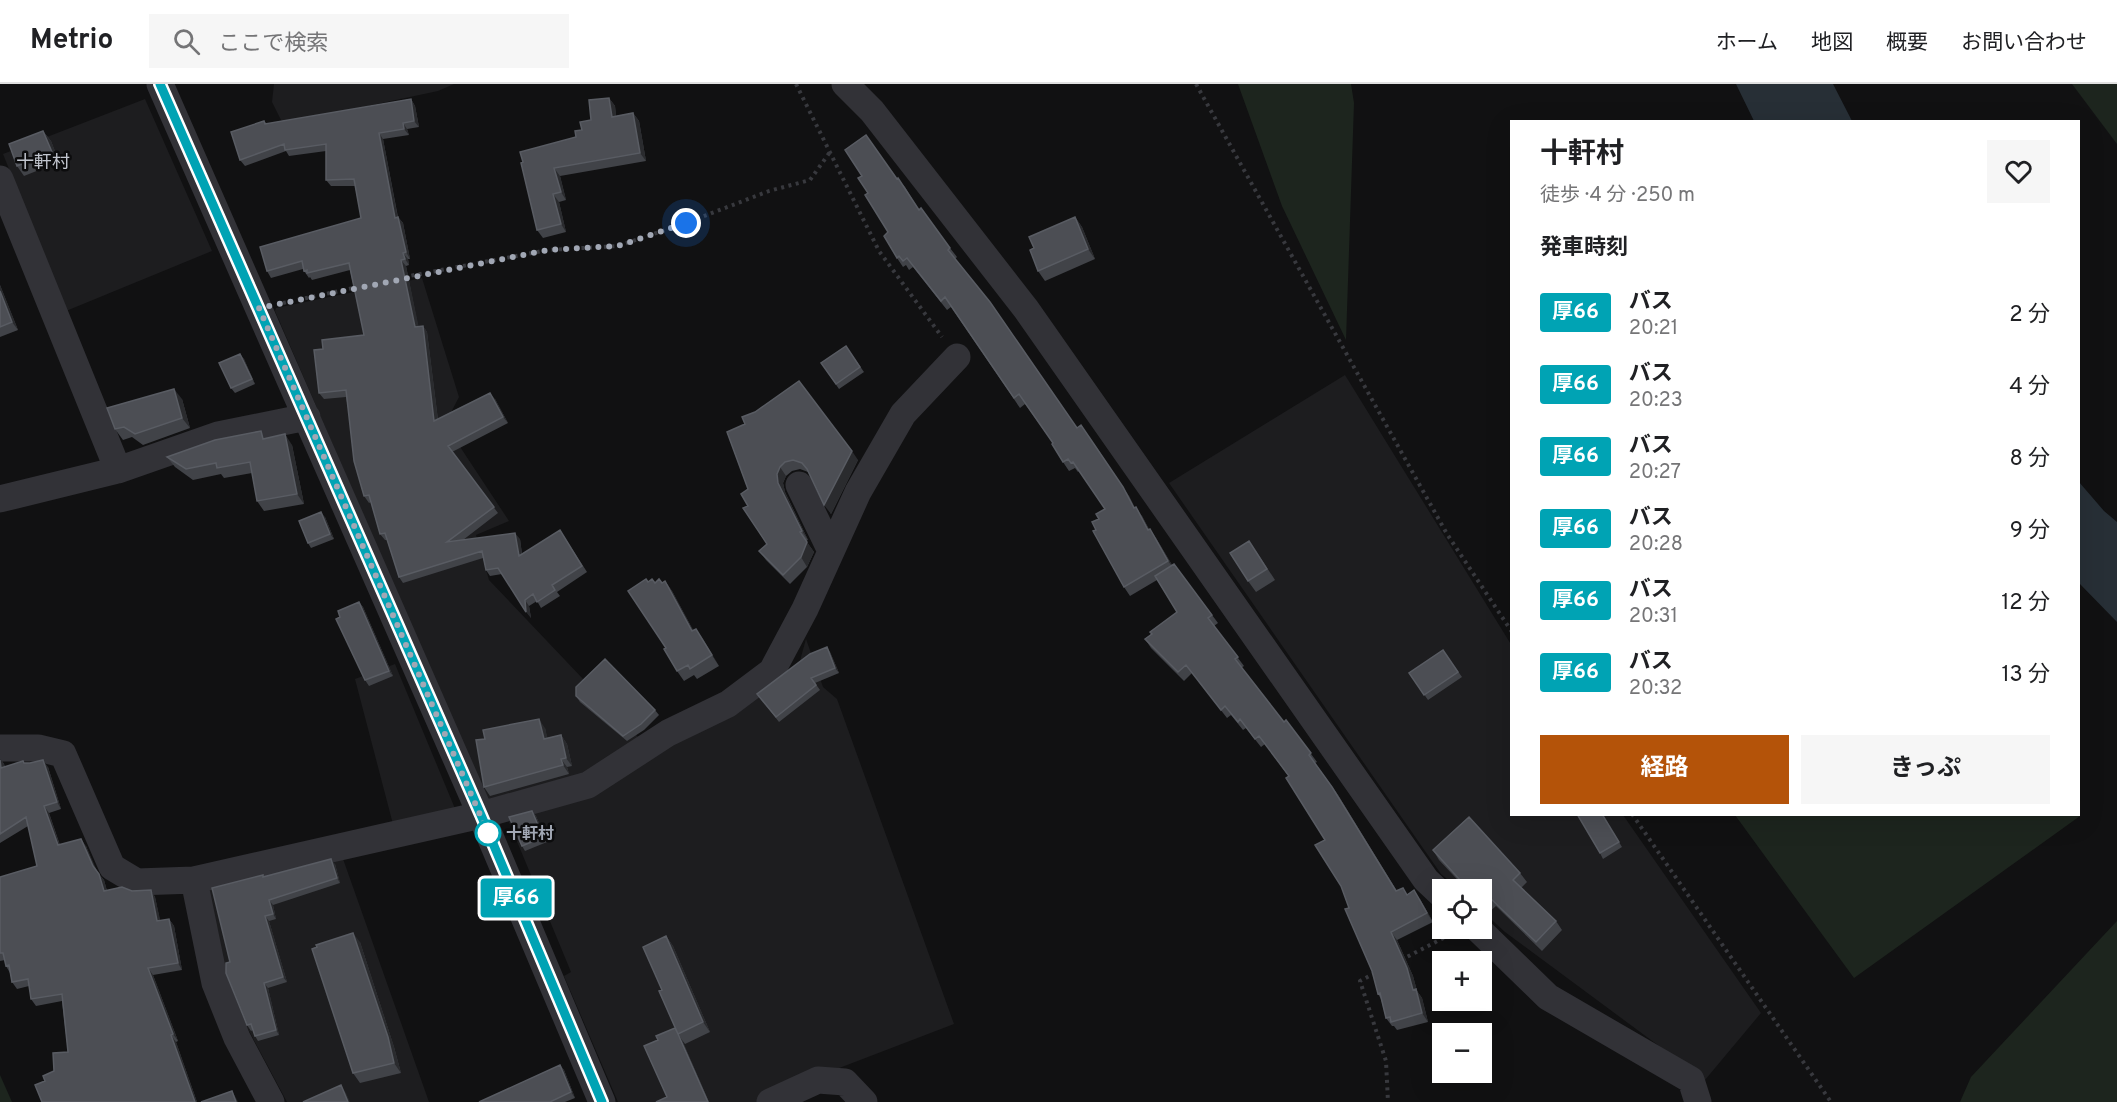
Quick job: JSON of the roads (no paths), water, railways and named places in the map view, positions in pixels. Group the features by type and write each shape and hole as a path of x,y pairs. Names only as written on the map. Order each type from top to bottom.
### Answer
{"street":[{"path":"160,84 481,815 602,1102"},
{"path":"845,84 872,111 1026,309 1432,886"},
{"path":"0,179 118,470"},
{"path":"0,748 38,748 63,754 112,867 137,882 194,880 481,815 588,785 668,733 728,704 772,671 805,609 858,492 903,414 957,357"},
{"path":"0,498 118,470 218,435 308,417"},
{"path":"799,484 831,552"},
{"path":"194,880 215,983 237,1038 271,1102"},
{"path":"1488,939 1548,997 1690,1080 1698,1102"},
{"path":"770,1102 818,1080 844,1082 864,1102"}],"place":[{"name":"十軒村","path":"488,833"}],"district":[{"name":"十軒村","path":"43,162"}]}
